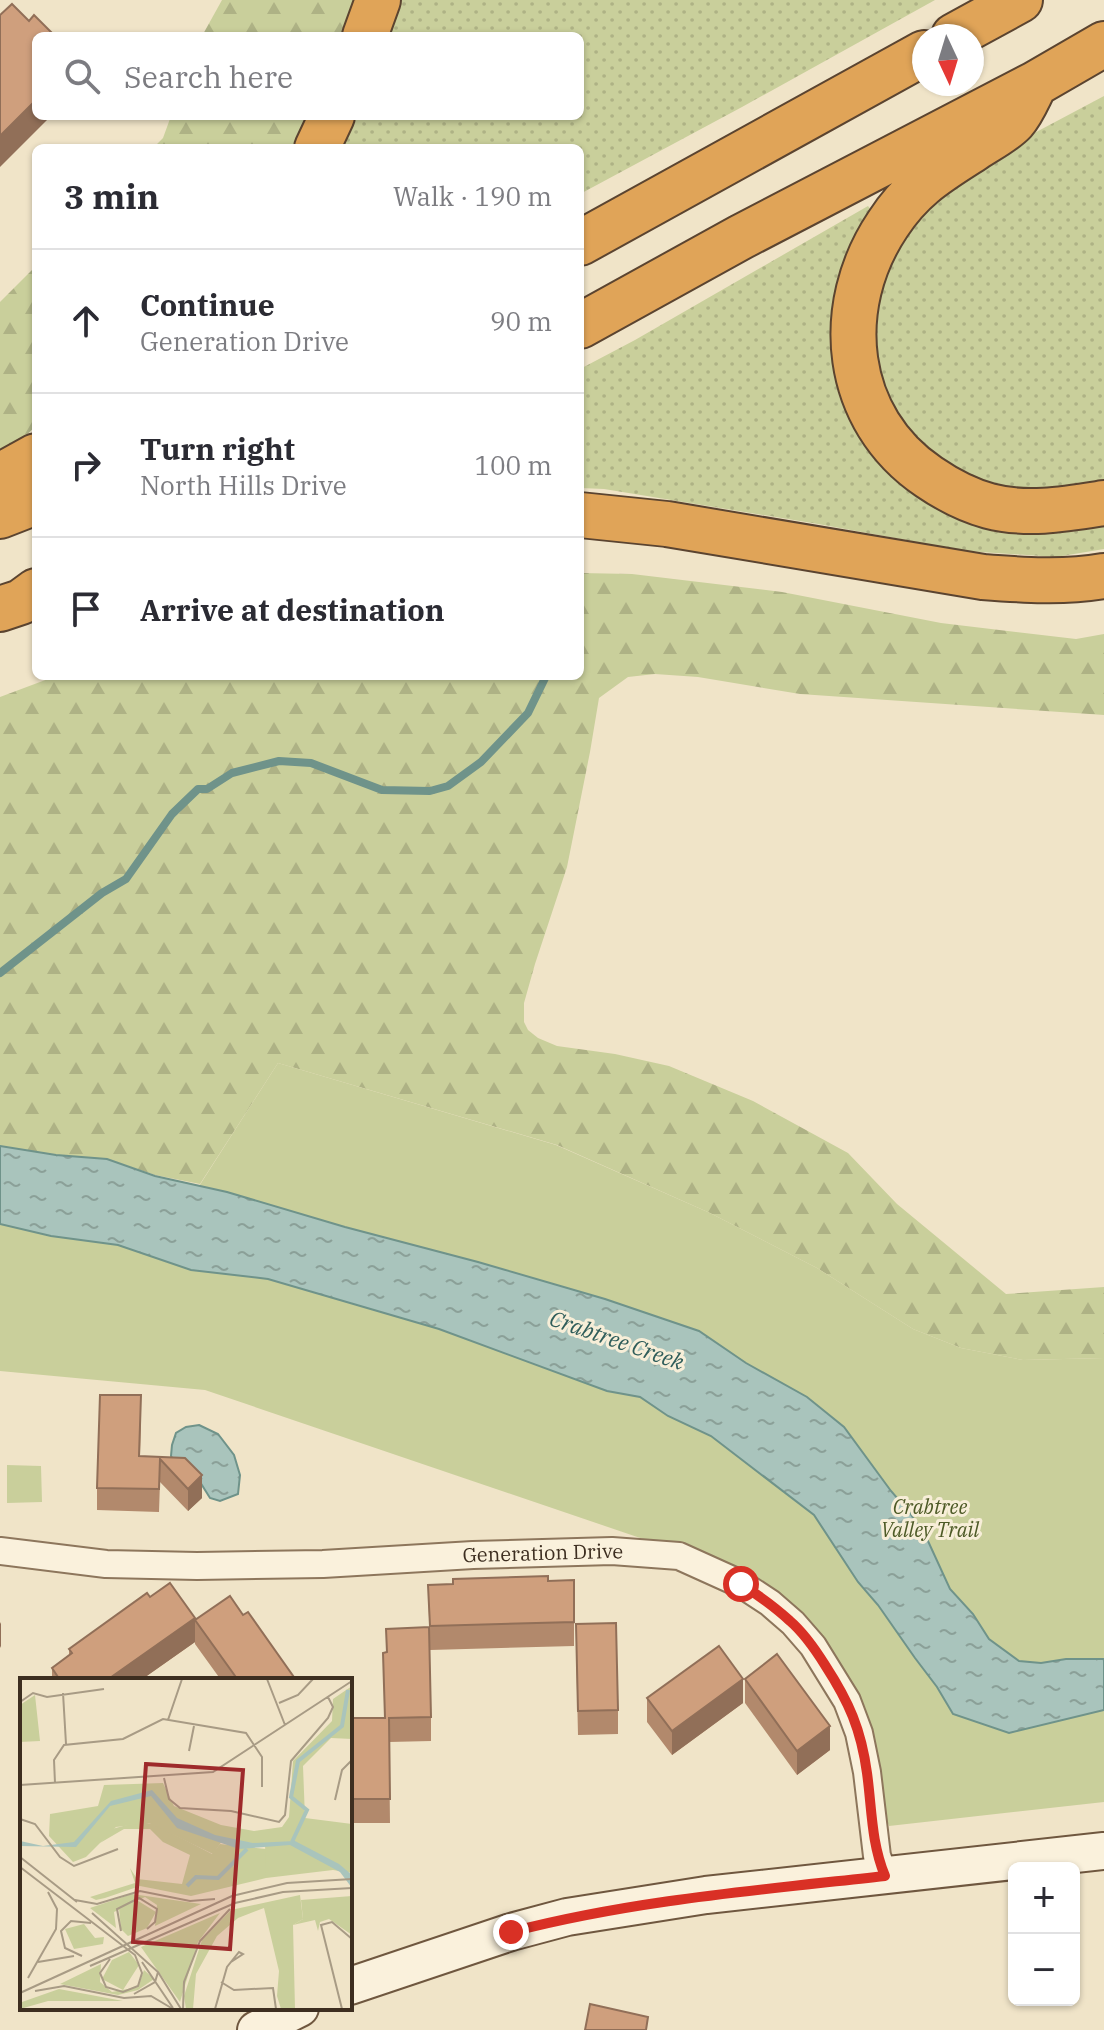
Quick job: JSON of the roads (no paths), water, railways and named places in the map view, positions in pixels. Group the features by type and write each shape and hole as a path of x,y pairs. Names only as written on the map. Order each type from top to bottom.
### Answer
{"highway":[{"path":"366,32 378,0"},
{"path":"976,24 1008,6"},
{"path":"584,241 912,60"},
{"path":"584,324 1069,64"},
{"path":"1069,64 1015,120 928,178 901,205 873,250 856,299 852,334 855,360 870,409 902,456 919,471 969,500 1007,510 1051,510 1104,503"},
{"path":"319,144 330,120"},
{"path":"0,476 32,458"},
{"path":"0,516 32,504"},
{"path":"584,515 667,524 983,577 1030,580 1104,576"}],"main road":[{"path":"352,1985 497,1936 567,1917 706,1895 1104,1851"},
{"path":"256,2030 296,2010"}],"street":[{"name":"Generation Drive","path":"0,1551 106,1564 197,1566 323,1564 612,1551 679,1556 741,1584 770,1603 793,1623 819,1656 847,1701 859,1733 877,1856 885,1876"}],"water":[{"name":"Crabtree Creek","path":"0,1146 107,1159 155,1176 227,1192 478,1262 605,1299 699,1331 746,1363 807,1397 844,1427 910,1513 928,1541 950,1589 973,1614 989,1639 1019,1661 1041,1663 1066,1659 1104,1659 1104,1710 1009,1733 953,1714 814,1515 711,1436 668,1416 640,1397 607,1391 439,1329 268,1279 191,1270 118,1245 51,1236 0,1224"},
{"path":"199,1425 218,1434 234,1455 240,1475 238,1494 220,1501 210,1498 200,1482 176,1465 171,1456 176,1433"}],"waterway":[{"path":"0,973 102,893 126,879 172,814 198,789 207,789 232,773 279,761 311,763 382,790 430,791 448,786 481,762 528,713 544,680"}],"park label":[{"name":"Crabtree Valley Trail","path":"930,1518"}]}
